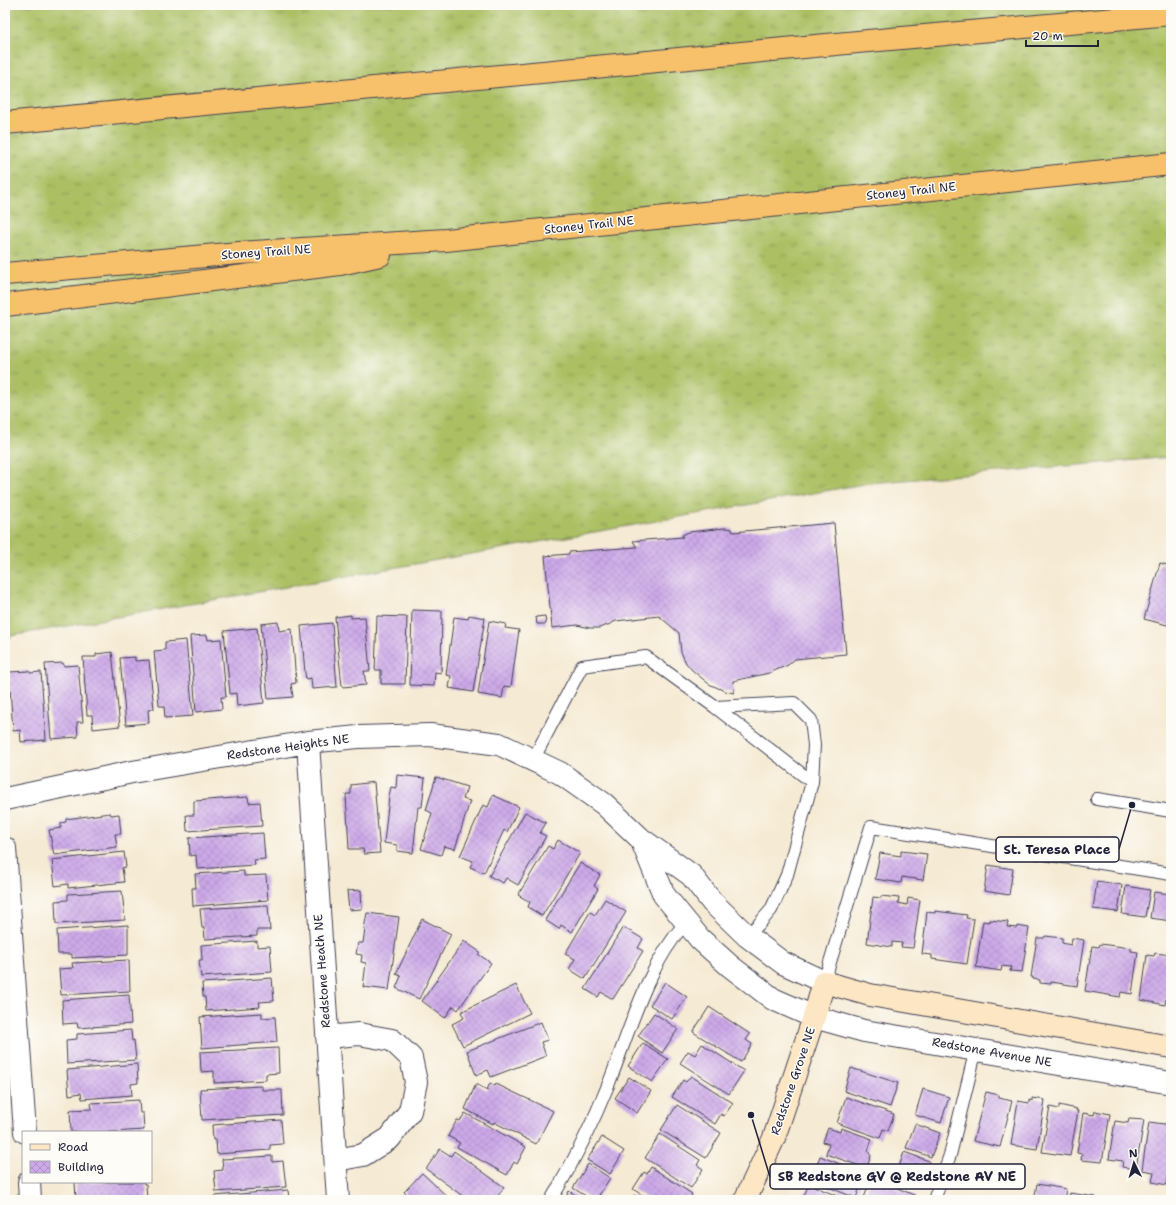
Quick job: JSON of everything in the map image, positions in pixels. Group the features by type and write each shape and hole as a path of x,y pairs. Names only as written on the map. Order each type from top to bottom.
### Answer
{"highway":[{"path":"5,123 860,41 1171,14"},
{"name":"Stoney Trail NE","path":"5,274 240,253 446,240 1171,164"},
{"path":"5,304 76,297 340,264 446,240"}],"street":[{"name":"Redstone Heights NE","path":"5,799 132,772 308,742 358,737 430,735 499,744 560,773 604,804 641,839 690,875 712,902 747,936 783,962 824,982"},
{"name":"Redstone Heath NE","path":"308,742 338,1200"},
{"name":"Redstone Heights NE","path":"641,839 664,895 700,939 730,966 774,998 814,1016"},
{"path":"5,848 25,1131"},
{"path":"824,982 870,995 1171,1047"},
{"name":"Redstone Grove NE","path":"745,1200 774,1138 824,982"},
{"name":"Redstone Avenue NE","path":"814,1016 864,1031 1171,1083"},
{"path":"327,1037 359,1034 392,1040 411,1058 416,1082 410,1112 390,1138 363,1156 336,1160"},
{"path":"28,1183 30,1200"}],"lane":[{"path":"533,760 582,666 646,657 715,707 812,782"},
{"path":"715,707 794,703 811,720 814,745 812,782 787,875 771,910 747,936"},
{"path":"1097,799 1171,811"},
{"path":"824,982 871,826 1171,874"},
{"path":"551,1200 591,1126 609,1084 643,990 661,955 675,934 686,922"},
{"path":"934,1200 950,1155 976,1049"}],"green space":[{"path":"5,5 1171,5 1171,457 870,483 5,637"}],"building":[{"path":"834,523 846,654 795,659 788,665 769,673 733,681 734,693 709,684 692,670 686,663 681,652 679,633 659,616 616,621 599,628 590,628 577,625 552,628 545,556 569,554 569,552 637,547 633,541 683,537 682,535 689,532 725,528 732,529 733,532"},
{"path":"1160,563 1171,566 1171,626 1144,619"},
{"path":"412,610 442,611 441,673 435,672 434,686 410,685"},
{"path":"351,615 351,618 365,617 370,671 364,671 366,685 342,687 335,617"},
{"path":"469,615 485,618 473,692 449,688 451,676 446,675 454,617 468,619"},
{"path":"377,616 407,617 405,684 381,684 381,670 375,670"},
{"path":"545,616 546,624 537,624 536,617"},
{"path":"489,621 506,624 505,628 519,630 511,687 504,686 502,698 478,694"},
{"path":"278,622 279,631 292,629 296,683 291,684 293,697 268,699 261,624"},
{"path":"332,623 337,687 312,689 311,678 306,679 301,626"},
{"path":"257,628 264,703 237,706 236,693 230,694 224,631"},
{"path":"207,635 208,640 221,639 226,697 221,697 222,709 196,712 190,636"},
{"path":"186,640 193,716 165,718 164,706 159,706 154,651 165,650 165,642"},
{"path":"112,652 120,726 93,729 92,715 87,715 83,657 96,657 96,654"},
{"path":"135,657 135,661 149,660 154,709 148,710 149,723 126,725 120,658"},
{"path":"63,663 64,666 78,665 83,722 77,722 78,737 51,739 45,664"},
{"path":"29,671 30,673 41,672 46,740 21,742 20,730 13,731 9,672"},
{"path":"6,724 7,734 5,734"},
{"path":"397,775 425,778 422,807 418,807 413,853 397,851 397,845 384,843 389,796 391,787 396,788"},
{"path":"436,777 467,787 463,799 470,801 455,849 444,846 441,855 421,849 432,813 426,810"},
{"path":"374,782 380,853 364,854 363,849 349,849 346,794 351,794 351,785"},
{"path":"493,795 519,807 507,832 504,830 484,873 470,867 473,861 460,856 483,805 488,807"},
{"path":"248,797 249,803 260,802 262,826 187,831 186,815 194,815 194,801"},
{"path":"525,812 546,823 540,833 546,836 518,885 506,878 503,883 489,876"},
{"path":"110,813 111,815 119,814 121,834 115,834 117,847 54,855 49,830 61,828 61,823 66,822 66,819"},
{"path":"263,833 265,859 254,860 255,865 197,869 196,855 190,856 189,838"},
{"path":"558,840 580,853 542,916 528,907 530,902 518,895 548,846 553,849"},
{"path":"901,851 927,854 923,880 902,877 901,883 875,879 880,853 901,856"},
{"path":"124,852 126,867 122,868 124,882 68,888 68,884 55,886 52,860"},
{"path":"580,863 600,875 594,886 598,889 572,932 561,925 559,929 545,920"},
{"path":"988,865 1013,869 1009,895 984,891"},
{"path":"244,871 244,876 266,875 268,900 193,906 192,888 196,888 195,874"},
{"path":"1097,881 1122,885 1118,912 1093,909"},
{"path":"1126,886 1150,890 1145,917 1122,914"},
{"path":"361,890 362,909 349,910 347,891"},
{"path":"122,891 125,920 56,924 55,901 68,900 68,894"},
{"path":"1154,892 1171,894 1171,921 1150,918"},
{"path":"881,896 899,898 898,903 907,905 908,898 920,900 913,948 901,947 902,943 892,942 892,947 867,943 873,897 881,898"},
{"path":"605,899 626,912 585,979 569,969 575,959 565,954 590,912 595,915"},
{"path":"268,905 270,930 257,930 257,936 205,939 200,909"},
{"path":"935,911 967,915 966,918 974,919 967,964 932,959 932,955 922,954 927,912 935,913"},
{"path":"367,913 399,917 389,990 363,987 366,963 361,962 362,955 356,954 358,943 363,943"},
{"path":"422,919 451,934 419,999 396,988 401,976 396,974"},
{"path":"990,920 1008,922 1007,927 1017,928 1017,926 1029,928 1022,972 1010,971 1011,967 1002,966 1001,971 976,967 983,921 990,922"},
{"path":"128,925 128,955 72,958 72,954 58,954 57,930"},
{"path":"623,927 643,939 638,948 643,951 613,999 601,992 598,997 585,989"},
{"path":"1045,936 1062,938 1062,943 1071,945 1072,938 1084,940 1077,986 1051,982 1051,984 1040,983 1040,980 1033,979 1033,977 1031,977 1037,938 1044,938"},
{"path":"257,941 257,947 270,946 272,972 201,977 199,960 202,960 201,945"},
{"path":"464,941 480,952 478,954 491,963 458,1010 453,1006 445,1018 422,1001"},
{"path":"1100,944 1131,948 1131,951 1138,952 1132,994 1121,992 1120,997 1085,991 1092,946 1099,947"},
{"path":"1155,953 1171,955 1171,1000 1166,999 1165,1005 1141,1000 1147,955 1154,956"},
{"path":"129,960 130,991 61,995 59,969 73,968 72,963"},
{"path":"272,978 274,1001 259,1002 260,1007 206,1011 202,983"},
{"path":"665,982 687,997 672,1019 650,1005"},
{"path":"516,985 530,1013 463,1046 452,1024 464,1018 461,1012"},
{"path":"129,995 131,1024 78,1028 77,1023 63,1024 62,1000"},
{"path":"709,1007 750,1034 746,1040 752,1044 741,1062 693,1032"},
{"path":"262,1013 262,1018 275,1017 277,1042 202,1048 200,1017"},
{"path":"654,1013 678,1029 662,1053 638,1036"},
{"path":"541,1022 548,1040 541,1042 546,1056 491,1077 488,1070 476,1075 467,1051"},
{"path":"131,1030 132,1041 134,1040 136,1060 67,1064 66,1040 77,1039 77,1034"},
{"path":"643,1043 668,1059 652,1082 628,1066"},
{"path":"702,1044 744,1071 729,1094 680,1063 688,1051 695,1055"},
{"path":"278,1048 279,1073 266,1074 266,1080 214,1083 214,1071 201,1072 200,1052"},
{"path":"137,1064 138,1083 131,1084 132,1095 82,1099 81,1093 69,1095 67,1070"},
{"path":"851,1068 898,1083 890,1107 844,1091"},
{"path":"691,1076 733,1103 724,1116 721,1114 715,1124 672,1097 683,1080 686,1082"},
{"path":"629,1077 651,1091 637,1113 615,1098"},
{"path":"490,1083 495,1086 496,1084 553,1111 536,1144 465,1109 476,1084 487,1090"},
{"path":"262,1086 262,1090 282,1090 283,1115 202,1120 200,1089"},
{"path":"923,1089 949,1097 941,1123 915,1115"},
{"path":"986,1092 999,1095 999,1098 1012,1101 1000,1147 973,1141"},
{"path":"846,1097 894,1114 888,1131 883,1129 880,1138 837,1123"},
{"path":"1032,1098 1045,1100 1037,1149 1011,1145 1018,1101 1029,1103 1029,1100 1032,1101"},
{"path":"139,1100 140,1113 143,1113 144,1130 71,1131 70,1110 92,1109 91,1103"},
{"path":"677,1105 721,1133 706,1158 661,1130"},
{"path":"1059,1105 1077,1109 1076,1111 1078,1111 1070,1156 1042,1152 1050,1107 1059,1109"},
{"path":"1095,1111 1110,1114 1102,1162 1081,1160 1082,1154 1077,1153 1083,1113 1094,1115"},
{"path":"465,1113 526,1147 517,1164 514,1162 507,1175 457,1147 460,1143 448,1136 457,1120 460,1121"},
{"path":"1129,1119 1144,1120 1136,1169 1122,1167 1123,1161 1109,1159 1115,1121 1128,1123"},
{"path":"281,1120 283,1144 270,1145 270,1150 217,1154 216,1140 213,1140 212,1125"},
{"path":"1149,1122 1171,1125 1171,1157 1167,1185 1152,1182 1154,1172 1142,1170"},
{"path":"915,1124 940,1133 931,1157 906,1148"},
{"path":"828,1128 840,1132 841,1128 872,1139 868,1151 871,1156 868,1164 863,1167 826,1154 829,1144 823,1142"},
{"path":"660,1134 700,1160 697,1165 703,1169 691,1188 645,1158"},
{"path":"602,1137 624,1151 610,1174 587,1160"},
{"path":"440,1149 451,1156 454,1151 504,1187 495,1200 468,1200 426,1169"},
{"path":"904,1152 929,1161 921,1185 896,1176"},
{"path":"272,1156 272,1162 283,1161 286,1187 216,1192 214,1171 223,1170 222,1159"},
{"path":"820,1156 865,1174 856,1198 813,1181"},
{"path":"588,1164 610,1178 596,1200 592,1200 573,1188"},
{"path":"651,1167 692,1194 689,1200 650,1200 633,1189 644,1172 647,1174"},
{"path":"422,1173 451,1200 412,1200 404,1192"},
{"path":"872,1177 916,1196 914,1200 863,1200"},
{"path":"75,1183 146,1184 147,1200 76,1200"},
{"path":"809,1184 823,1190 847,1200 802,1200"},
{"path":"1037,1184 1066,1189 1064,1200 1034,1200"},
{"path":"288,1190 289,1200 214,1200 214,1196"},
{"path":"569,1191 583,1200 564,1200"},
{"path":"1070,1193 1096,1197 1095,1200 1069,1200"},
{"path":"634,1195 642,1200 631,1200"}],"place":[{"name":"St. Teresa Place","path":"1132,805"},
{"name":"SB Redstone GV @ Redstone AV NE","path":"751,1115"}]}
